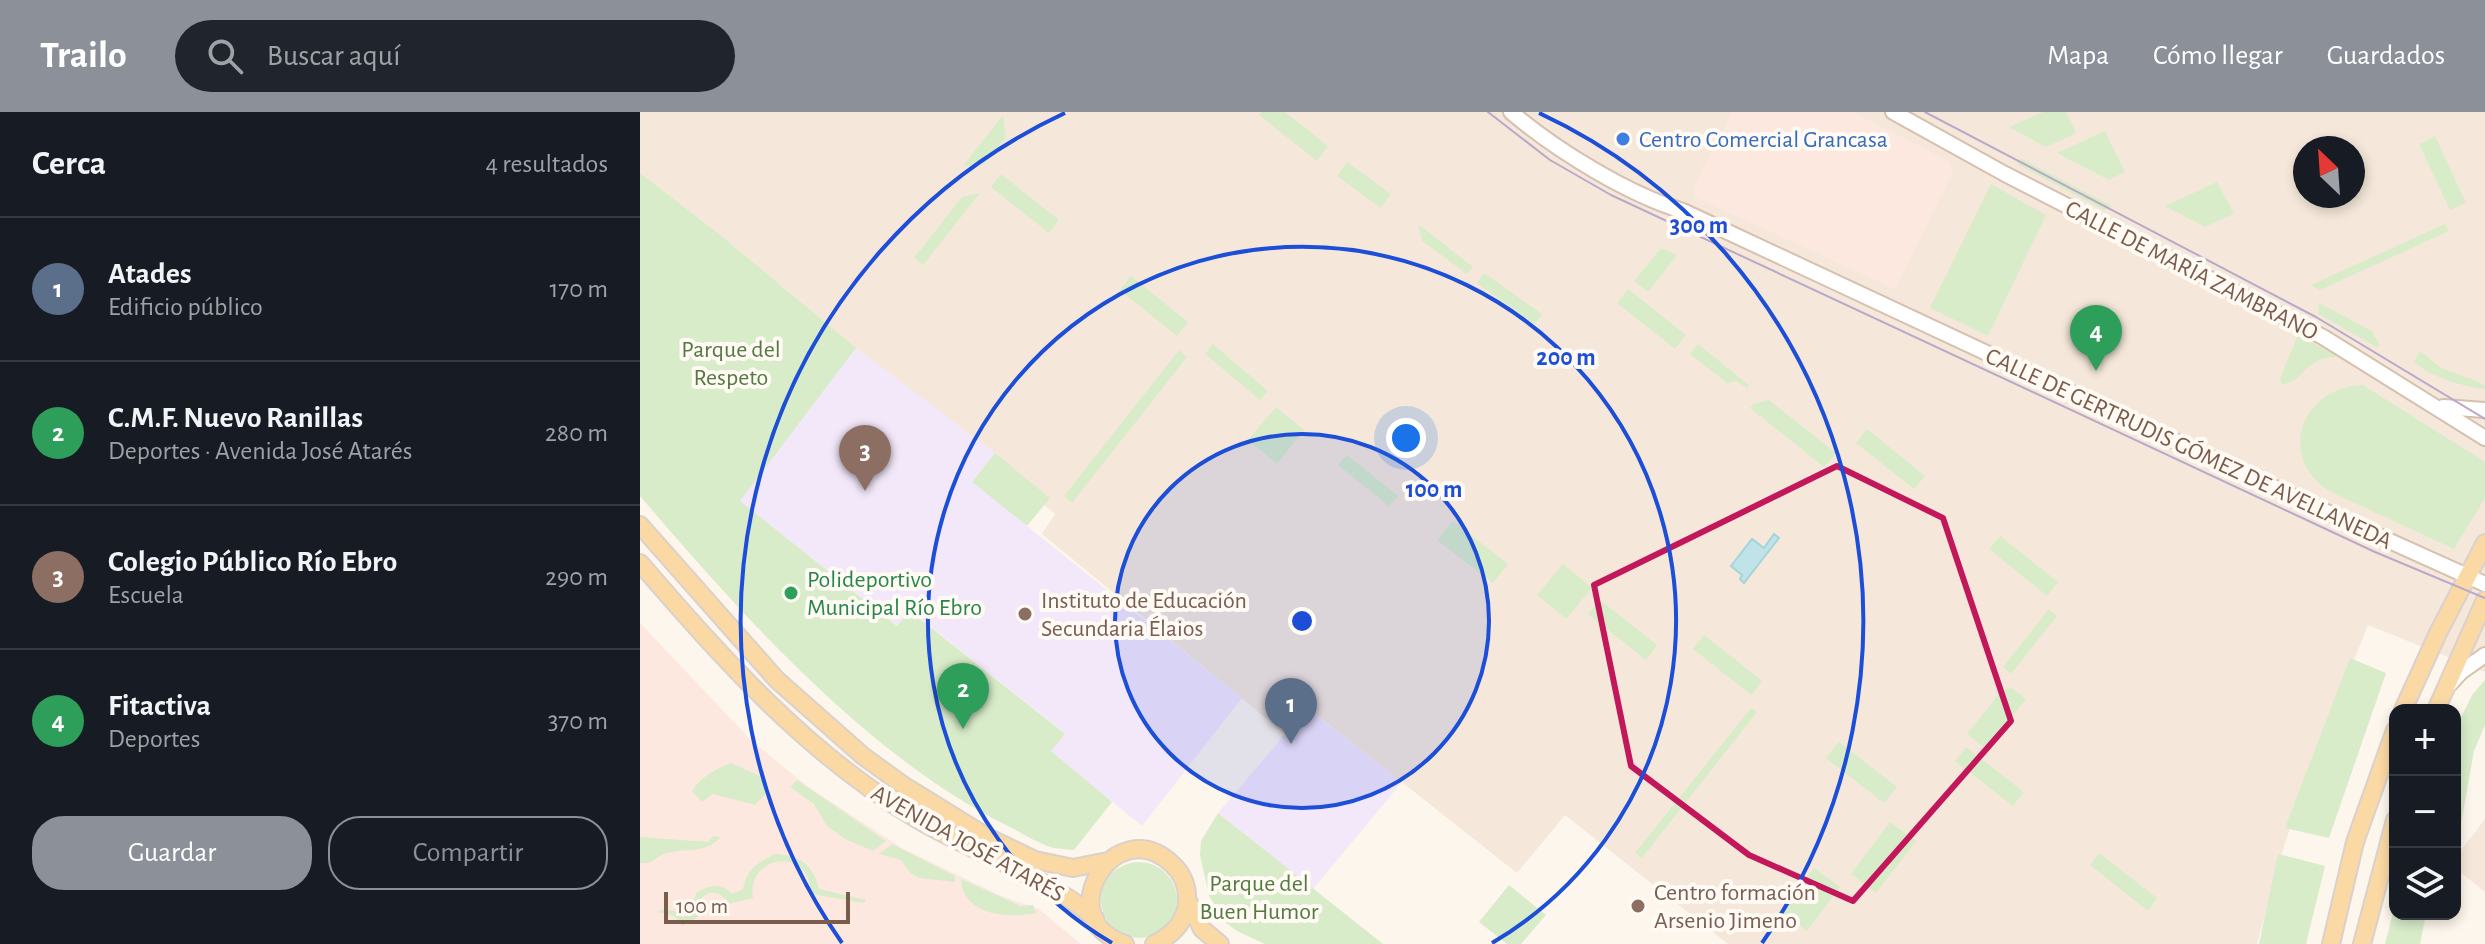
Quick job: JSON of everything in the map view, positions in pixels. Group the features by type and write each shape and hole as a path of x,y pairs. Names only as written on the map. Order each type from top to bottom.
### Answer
{"main road":[{"name":"CALLE DE GERTRUDIS GÓMEZ DE AVELLANEDA","path":"1511,112 1549,141 1660,204 1698,218 2485,584"},
{"name":"CALLE DE MARÍA ZAMBRANO","path":"1893,112 2005,174 2310,329 2485,438"},
{"path":"2434,405 2485,410"},
{"name":"AVENIDA JOSÉ ATARÉS","path":"640,525 777,680 863,756 903,785 987,837 1035,860 1073,868 1108,861 1117,855 1138,850 1160,854 1183,877 1187,899"},
{"path":"2406,704 2485,543"},
{"name":"AVENIDA JOSÉ ATARÉS","path":"640,563 743,680 827,758 915,818 1064,895 1095,918 1110,937 1125,944"},
{"path":"2439,704 2485,600"},
{"path":"2446,688 2461,672 2485,655"},
{"path":"2331,944 2355,842 2389,747"},
{"path":"2362,944 2389,843"},
{"path":"1095,918 1091,903 1092,887 1108,861"},
{"path":"1154,944 1178,927 1187,899"},
{"path":"1187,899 1202,929 1220,944"}],"highlighted area":[{"path":"1837,466 1943,518 2011,721 1853,901 1749,855 1631,766 1594,585"}],"shaded area":[{"path":"640,112 2485,112 2485,672 2368,625 2307,779 2284,846 2257,944 1728,944 1565,815 1517,873 1308,708 1285,734 1042,534 1055,514 640,178"},
{"path":"1732,112 1853,112 1948,161 1953,171 1895,289 1695,197 1694,187"},
{"path":"856,348 995,453 972,482 1242,698 1142,826 1050,751 1064,734 1053,724 911,611 898,626 739,501"},
{"path":"640,623 751,740 807,786 902,848 999,895 1039,909 1081,944 640,944"},
{"path":"1307,708 1402,782 1313,889 1218,813"},
{"path":"2485,819 2485,892 2461,873 2461,850"}],"green space":[{"path":"1261,112 1285,112 1328,146 1317,161 1259,115"},
{"path":"2043,112 2066,112 2076,133 2046,147 2009,127"},
{"path":"1003,115 1006,137 984,164 963,166"},
{"path":"2105,131 2125,172 2109,180 2057,153"},
{"path":"2435,136 2466,203 2450,210 2419,144"},
{"path":"2020,158 2112,206 2104,210 2017,164"},
{"path":"1347,162 1391,194 1381,208 1337,176"},
{"name":"Parque del Respeto","path":"640,173 856,348 740,501 897,626 910,611 1065,734 1051,751 1112,802 1074,850 1053,848 1039,842 954,796 904,761 855,721 763,633 640,496"},
{"path":"1001,174 1059,220 1049,233 991,187"},
{"path":"2217,182 2234,214 2205,227 2165,206"},
{"path":"1991,184 2046,215 1988,336 1930,308"},
{"path":"980,193 923,265 914,258 962,197"},
{"path":"1418,224 1473,267 1467,274 1422,241"},
{"path":"2445,224 2449,231 2320,290 2311,285"},
{"path":"1661,248 1677,255 1648,292 1634,281"},
{"path":"1484,273 1542,314 1535,324 1477,283"},
{"path":"1131,276 1188,322 1177,336 1120,290"},
{"path":"1628,289 1686,335 1675,349 1617,303"},
{"path":"2319,303 2372,331 2380,345 2378,348 2318,314"},
{"path":"2298,335 2338,356 2317,361 2294,380 2282,385 2280,378"},
{"path":"1213,344 1268,391 1260,400 1205,354"},
{"path":"1698,344 1749,385 1747,388 1736,381 1727,383 1690,354"},
{"path":"1179,350 1187,357 1072,503 1064,496"},
{"path":"2420,351 2441,368 2477,381 2485,389 2430,373 2414,362"},
{"path":"2363,385 2485,462 2485,498 2454,549 2329,491 2312,476 2303,460 2300,442 2303,425 2312,410 2325,397 2342,388"},
{"path":"1769,400 1836,453 1824,467 1750,408"},
{"path":"1276,407 1304,430 1277,464 1248,440"},
{"path":"1867,429 1925,476 1914,489 1856,443"},
{"path":"995,453 1050,498 1027,526 972,482"},
{"path":"1347,455 1398,496 1389,506 1338,465"},
{"path":"1453,521 1508,564 1493,583 1437,540"},
{"path":"2000,536 2058,582 2047,596 1989,549"},
{"path":"1563,564 1592,588 1566,619 1537,595"},
{"path":"1600,600 1657,645 1646,660 1588,614"},
{"path":"2049,609 2057,616 2011,674 2003,667"},
{"path":"1704,635 1762,681 1751,695 1693,649"},
{"path":"2350,658 2386,673 2329,838 2285,828"},
{"path":"2485,680 2485,725 2474,751 2461,824 2461,718 2472,695"},
{"path":"2012,688 2026,699 1986,749 1967,734 2002,690"},
{"path":"1751,708 1757,712 1642,858 1635,853"},
{"path":"1839,742 1897,787 1884,803 1826,758"},
{"path":"1966,747 2024,792 2013,806 1955,761"},
{"path":"731,763 758,775 769,790 755,805 713,794 702,802 692,791 709,774"},
{"path":"797,780 886,841 873,851 845,839 827,826 814,804 790,787"},
{"name":"Parque del Buen Humor","path":"1218,813 1383,944 1265,944 1226,923 1209,896 1200,855 1201,841"},
{"path":"1890,822 1916,841 1876,893 1851,874"},
{"path":"713,836 721,837 708,846 664,854 650,862 640,863 640,837 708,842"},
{"path":"892,844 955,876 955,882 919,878 910,873 901,860 879,854"},
{"path":"2099,853 2157,898 2148,911 2090,865"},
{"path":"775,854 804,862 813,873 819,889 866,900 864,903 811,894 808,878 800,868 790,862 779,862 768,865 759,873 753,884 753,898 729,904 718,894 707,894 699,902 698,917 682,926 673,916 658,911 672,910 683,917 691,914 696,893 701,890 719,886 732,894 743,889 754,867"},
{"path":"2278,854 2325,866 2306,944 2259,944"},
{"path":"1139,862 1153,865 1166,873 1174,886 1177,900 1174,914 1166,927 1153,935 1139,938 1125,935 1112,927 1104,914 1101,900 1104,886 1112,873 1125,865"},
{"path":"1814,868 1840,887 1807,931 1781,911"},
{"path":"961,879 1021,906 1033,905 1036,913 1013,915 988,912 969,900 963,891"},
{"path":"1509,885 1546,915 1521,944 1507,944 1479,922"},
{"path":"2391,920 2425,920 2420,944 2385,944"}],"water":[{"path":"1774,534 1779,538 1744,583 1740,579 1742,575 1731,566 1752,539 1764,548"}],"tram line":[{"path":"1488,112 1550,160 1611,195 2375,552 2485,598"},
{"path":"1925,112 2316,317 2485,419"}],"place":[{"name":"Centro Comercial Grancasa","path":"1623,139"},
{"name":"Fitactiva","path":"2096,371"},
{"name":"Colegio Público Río Ebro","path":"865,491"},
{"name":"Polideportivo Municipal Río Ebro","path":"791,593"},
{"name":"Instituto de Educación Secundaria Élaios","path":"1025,614"},
{"name":"C.M.F. Nuevo Ranillas","path":"963,729"},
{"name":"Atades","path":"1291,744"},
{"name":"Centro formación Arsenio Jimeno","path":"1638,906"}]}
